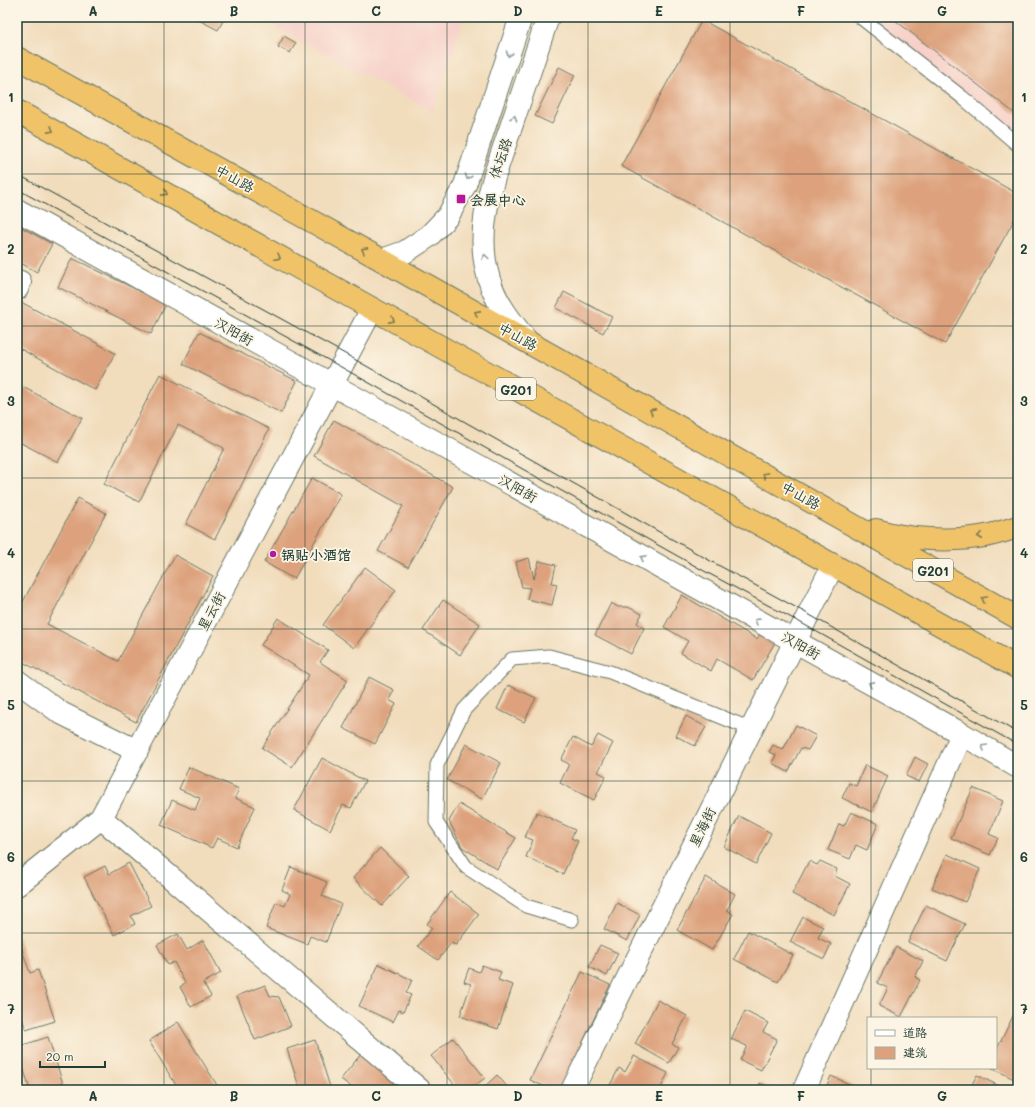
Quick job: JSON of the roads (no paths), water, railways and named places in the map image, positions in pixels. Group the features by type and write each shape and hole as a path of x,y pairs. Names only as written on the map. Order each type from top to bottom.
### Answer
{"highway":[{"name":"中山路","path":"17,58 382,260 1018,618"},
{"name":"G201","path":"17,111 1018,668"},
{"path":"848,522 893,535 940,539 985,536 1018,527"}],"street":[{"name":"体坛路","path":"382,260 405,252 429,236 448,216 465,185 522,17"},
{"name":"体坛路","path":"526,341 506,315 492,288 484,257 483,226 488,195 548,17"},
{"name":"汉阳街","path":"17,210 962,734 1018,767"},
{"path":"17,280 20,282 17,289"},
{"name":"星云街","path":"17,885 101,818 372,309"},
{"name":"星海街","path":"572,1090 833,565"},
{"path":"17,681 61,714 137,751"},
{"path":"804,1090 962,734"},
{"path":"101,818 420,1090"}],"lane":[{"path":"860,17 962,97 1018,146"},
{"path":"572,920 526,906 466,867 436,822 437,765 464,710 512,659 549,656 610,672 751,729"}],"tram line":[{"path":"17,174 347,355 1018,733"},
{"path":"17,189 341,367 1018,745"}],"place":[{"name":"会展中心","path":"461,199"},
{"name":"锅贴小酒馆","path":"273,554"}]}
